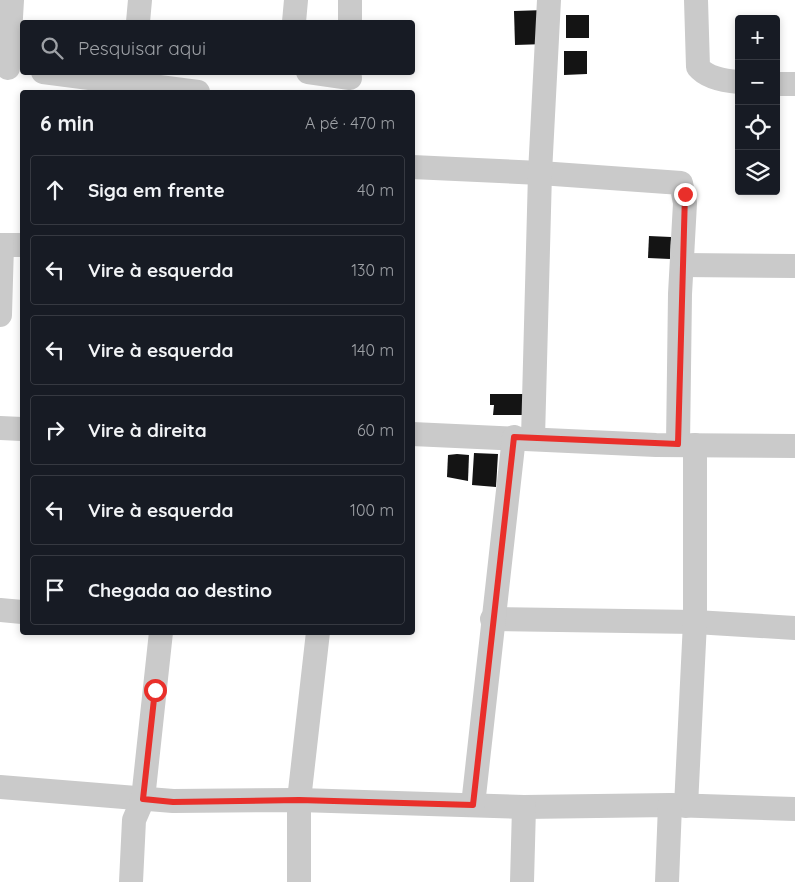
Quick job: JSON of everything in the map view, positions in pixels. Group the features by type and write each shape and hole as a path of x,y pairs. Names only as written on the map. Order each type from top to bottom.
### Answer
{"street":[{"path":"10,68 12,0"},
{"path":"138,20 140,0"},
{"path":"294,20 296,0"},
{"path":"350,0 350,20"},
{"path":"473,805 492,619 524,438 549,0"},
{"path":"696,0 698,67 703,73 713,77 735,81"},
{"path":"88,75 134,78 189,90"},
{"path":"322,75 350,81"},
{"path":"780,84 795,84"},
{"path":"415,167 540,172 681,183 685,203 682,265 686,445 695,622 678,805 667,882"},
{"path":"0,315 8,245"},
{"path":"682,265 795,266"},
{"path":"0,428 20,429"},
{"path":"415,434 686,445 795,446"},
{"path":"0,610 20,612"},
{"path":"492,619 695,622 795,628"},
{"path":"131,882 134,820 143,799 161,635"},
{"path":"299,882 299,800 318,635"},
{"path":"0,787 173,802 299,800 524,807 678,805 795,809"},
{"path":"522,882 524,807"}],"building":[{"path":"545,10 546,44 515,45 514,11"},
{"path":"566,15 589,15 589,38 566,38"},
{"path":"564,51 587,51 587,74 564,75"},
{"path":"649,236 671,237 670,259 648,258"},
{"path":"490,394 527,394 527,415 493,415 494,405 490,405"},
{"path":"474,453 498,454 496,487 472,485"},
{"path":"448,455 469,455 468,481 447,477"}],"route":[{"path":"155,690 143,799 173,802 299,800 473,805 492,619 514,437 656,445 678,444 680,294 685,194"}]}
